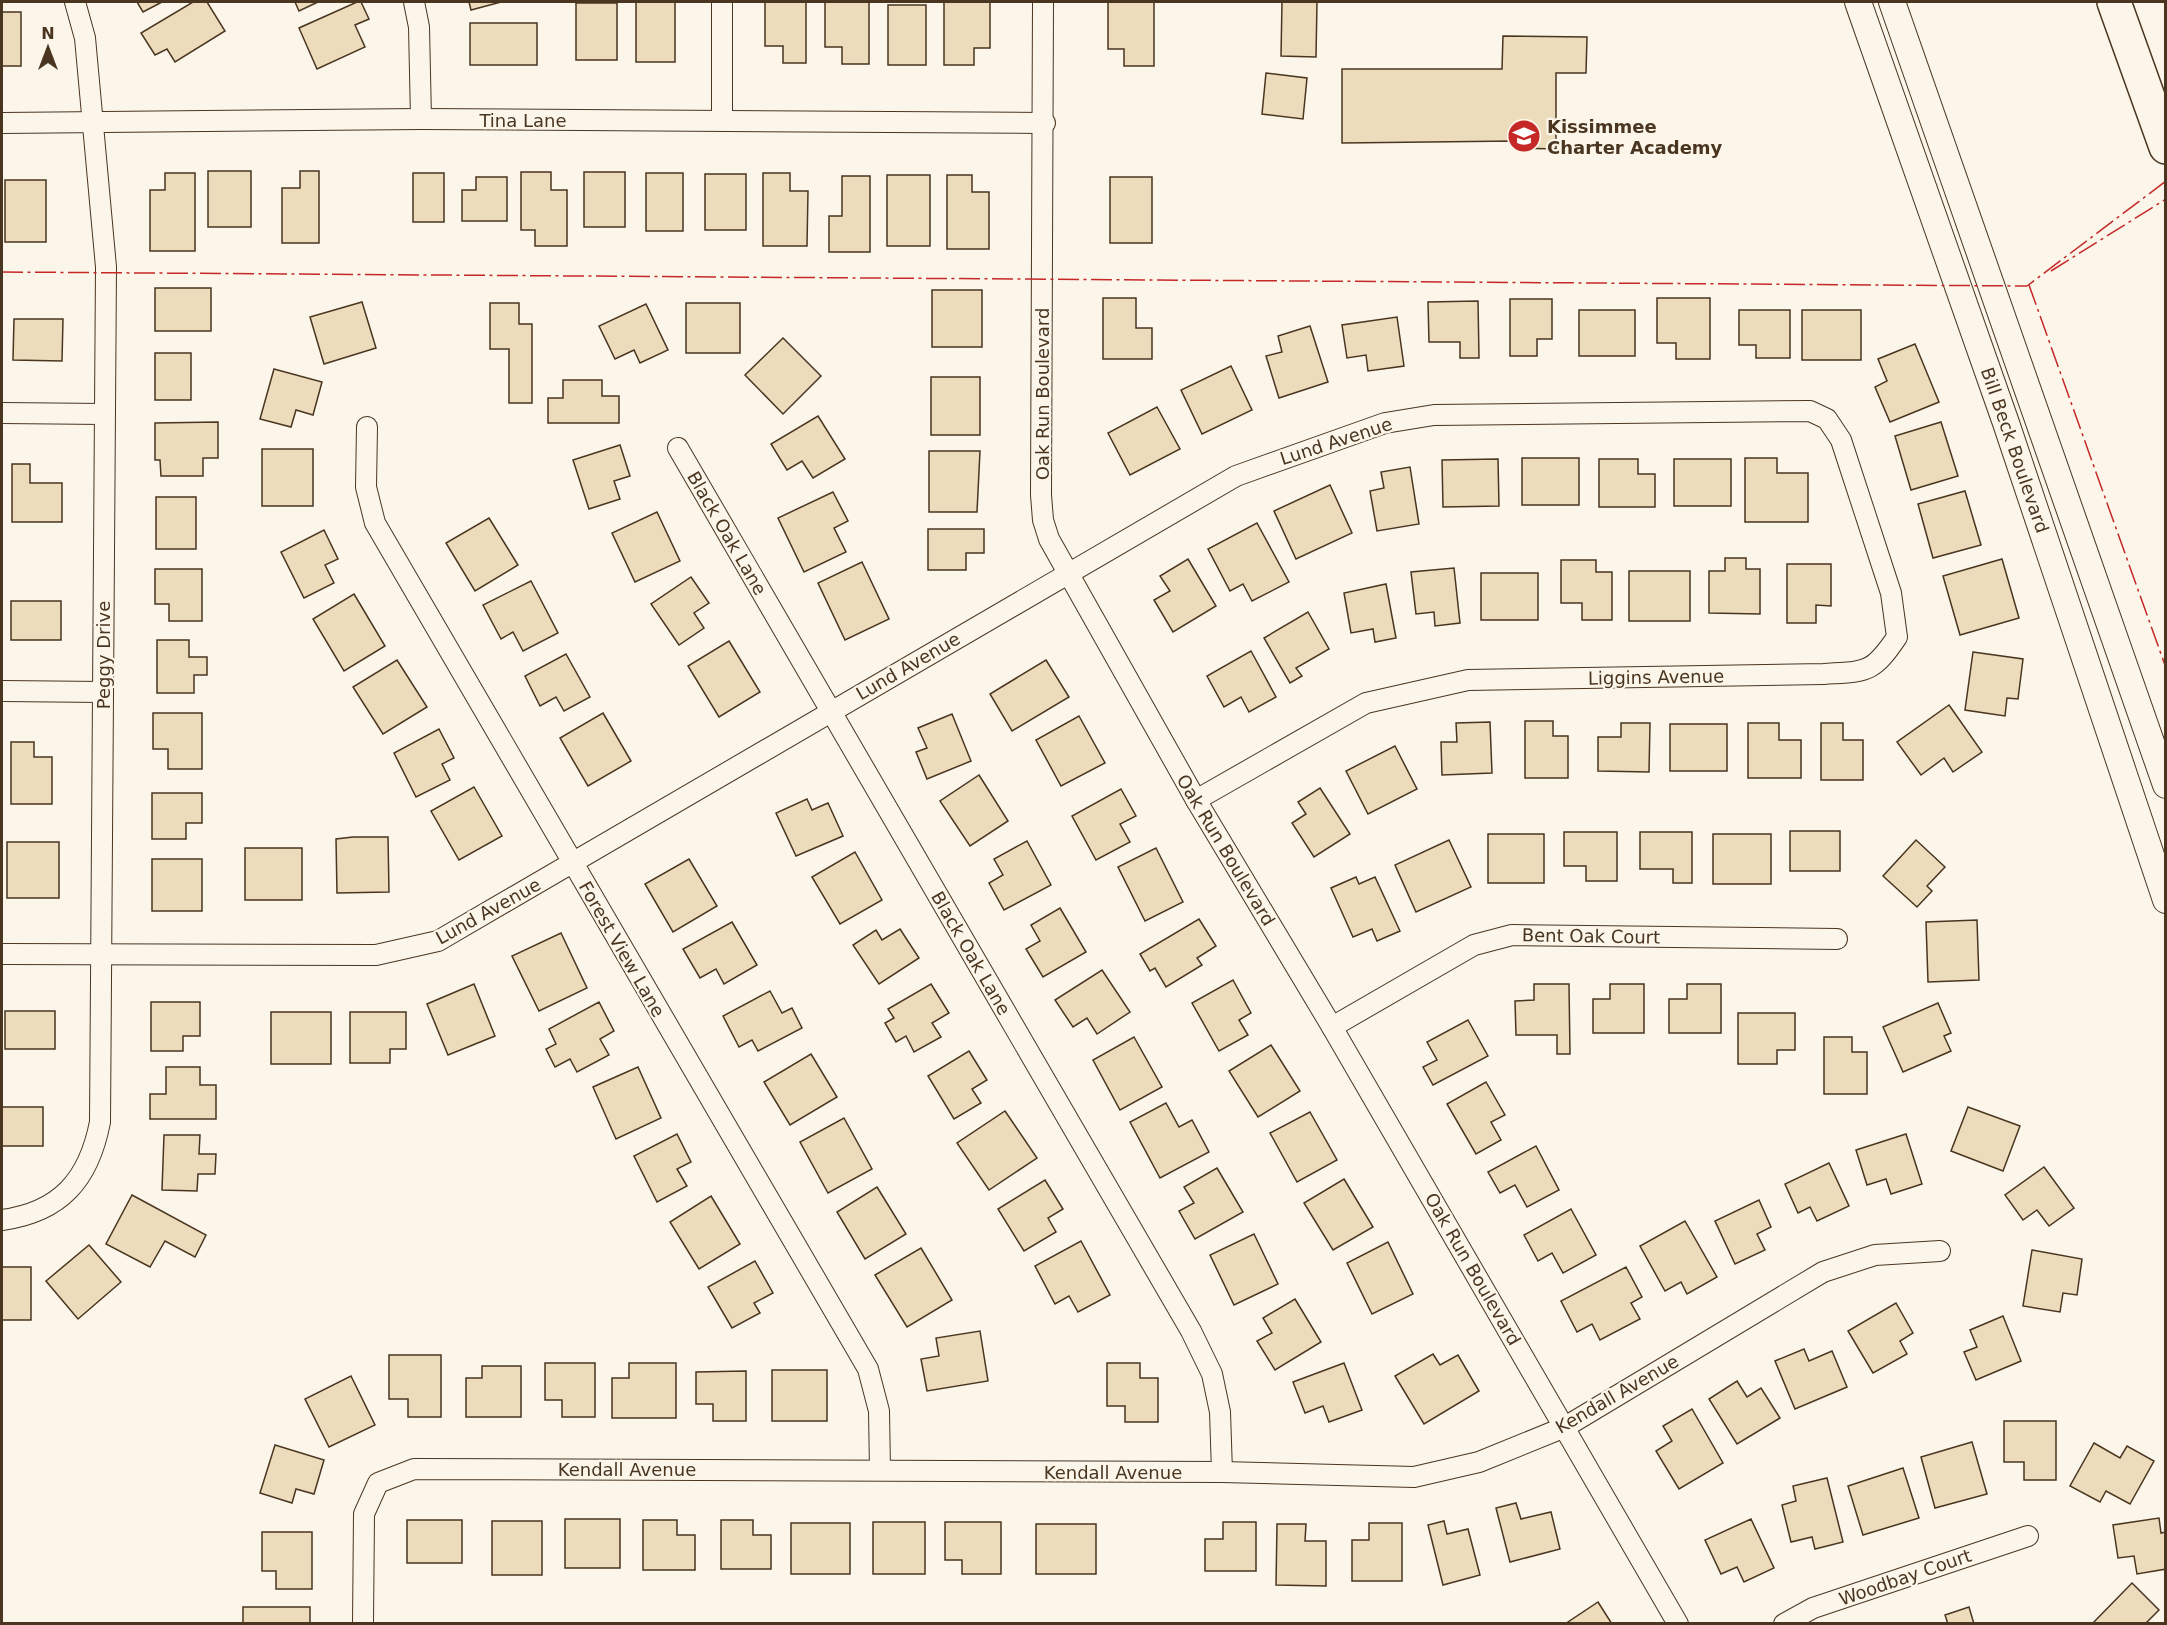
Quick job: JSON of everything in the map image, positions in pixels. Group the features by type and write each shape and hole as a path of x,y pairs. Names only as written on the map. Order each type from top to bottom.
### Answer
{"highway":[{"path":"2114,2 2166,147"}],"street":[{"name":"Peggy Drive","path":"2,1220 36,1211 56,1201 76,1184 95,1152 100,1122 106,267 85,38 75,2"},
{"path":"414,2 419,27 421,119"},
{"path":"722,2 722,121"},
{"name":"Oak Run Boulevard","path":"1043,2 1045,123 1041,495 1046,530 1068,574 1196,801 1332,1027 1678,1623"},
{"name":"Bill Beck Boulevard","path":"1858,2 2006,423 2166,900"},
{"name":"Bill Beck Boulevard","path":"1892,2 2166,785"},
{"name":"Tina Lane","path":"2,123 421,119 1045,123"},
{"name":"Lund Avenue","path":"2,954 376,955 438,941 1236,476 1385,423 1434,414 1810,411 1827,419"},
{"path":"2,413 104,414"},
{"name":"Liggins Avenue","path":"1196,801 1366,703 1457,682 1824,674 1857,672 1879,664 1897,638 1891,593 1841,440 1827,419"},
{"name":"Forest View Lane","path":"367,427 366,487 375,523 868,1369 879,1411 880,1470"},
{"name":"Black Oak Lane","path":"678,448 1191,1331 1212,1374 1220,1412 1222,1472"},
{"path":"2,691 103,692"},
{"name":"Bent Oak Court","path":"1332,1027 1474,945 1512,935 1838,939"},
{"name":"Kendall Avenue","path":"363,1623 364,1514 378,1483 414,1469 1222,1472 1414,1477 1479,1462 1565,1427 1823,1272 1875,1255 1940,1251"},
{"name":"Woodbay Court","path":"1784,1623 1813,1608 2028,1536"}],"building":[{"path":"137,2 162,2 143,12"},
{"path":"193,2 207,2 225,31 175,62 167,49 155,55 141,33"},
{"path":"295,2 318,2 299,11"},
{"path":"361,2 369,19 355,25 365,47 317,69 299,28"},
{"path":"469,2 501,2 471,10"},
{"path":"636,2 675,2 675,62 636,62"},
{"path":"765,2 806,2 806,63 783,63 783,46 765,46"},
{"path":"825,2 869,2 869,64 842,64 842,47 825,47"},
{"path":"944,2 990,2 990,48 974,48 974,65 944,65"},
{"path":"1108,2 1154,2 1154,66 1124,66 1124,49 1108,49"},
{"path":"1282,2 1317,2 1316,57 1281,56"},
{"path":"576,3 617,3 617,60 576,60"},
{"path":"888,5 926,5 926,65 888,65"},
{"path":"2,12 21,12 21,66 2,66"},
{"path":"470,23 537,23 537,65 470,65"},
{"path":"1503,36 1587,37 1586,73 1556,73 1556,149 1514,148 1514,141 1342,143 1342,69 1502,69"},
{"path":"1266,73 1307,78 1303,119 1262,114"},
{"path":"208,171 251,171 251,227 208,227"},
{"path":"300,171 319,171 319,243 282,243 282,188 300,188"},
{"path":"521,172 551,172 551,190 567,190 567,246 535,246 535,230 521,230"},
{"path":"584,172 625,172 625,227 584,227"},
{"path":"165,173 195,173 195,251 150,251 150,190 165,190"},
{"path":"413,173 444,173 444,222 413,222"},
{"path":"646,173 683,173 683,231 646,231"},
{"path":"763,173 790,173 790,191 808,191 807,246 763,246"},
{"path":"705,174 746,174 746,230 705,230"},
{"path":"887,175 930,175 930,246 887,246"},
{"path":"947,175 972,175 972,192 989,192 989,249 947,249"},
{"path":"842,176 870,176 870,252 829,252 829,216 842,216"},
{"path":"476,177 507,177 507,221 462,221 462,190 476,190"},
{"path":"1110,177 1152,177 1152,243 1110,243"},
{"path":"5,180 46,180 46,242 5,242"},
{"path":"155,288 211,288 211,331 155,331"},
{"path":"932,290 982,290 982,347 932,347"},
{"path":"1103,298 1136,298 1136,328 1152,328 1152,359 1103,359"},
{"path":"1657,298 1710,298 1710,359 1676,359 1676,343 1657,343"},
{"path":"1510,299 1552,299 1552,339 1537,339 1537,356 1510,356"},
{"path":"1478,301 1479,358 1460,358 1460,342 1429,342 1428,302"},
{"path":"362,302 376,348 324,364 310,317"},
{"path":"490,303 519,303 519,324 532,324 532,403 509,403 509,349 490,349"},
{"path":"686,303 740,303 740,353 686,353"},
{"path":"646,304 668,350 640,363 634,350 615,359 599,326"},
{"path":"1579,310 1635,310 1635,356 1579,356"},
{"path":"1739,310 1790,310 1790,358 1756,358 1756,345 1739,345"},
{"path":"1802,310 1861,310 1861,360 1802,360"},
{"path":"1397,317 1404,366 1368,371 1366,355 1347,358 1342,325"},
{"path":"14,319 63,319 62,361 13,360"},
{"path":"1310,326 1328,382 1279,398 1266,356 1282,352 1278,336"},
{"path":"783,338 821,376 783,414 745,375"},
{"path":"1915,344 1939,402 1890,422 1875,387 1887,381 1878,359"},
{"path":"155,353 191,353 191,400 155,400"},
{"path":"1231,366 1252,410 1202,434 1181,390"},
{"path":"274,369 322,382 313,415 296,410 291,427 260,419"},
{"path":"931,377 980,377 980,435 931,435"},
{"path":"563,380 602,380 602,396 619,396 619,423 548,423 548,398 563,398"},
{"path":"1157,407 1180,449 1130,475 1108,433"},
{"path":"818,416 845,459 813,478 802,461 787,470 771,444"},
{"path":"218,422 218,458 203,458 203,476 161,476 160,460 155,460 155,423"},
{"path":"1941,422 1958,476 1911,490 1895,436"},
{"path":"620,445 630,476 614,481 620,499 589,509 573,460"},
{"path":"262,449 313,449 313,506 262,506"},
{"path":"929,451 980,451 977,512 929,512"},
{"path":"1522,458 1579,458 1579,505 1522,505"},
{"path":"1745,458 1777,458 1777,473 1808,473 1808,522 1745,522"},
{"path":"1498,459 1499,506 1443,507 1442,460"},
{"path":"1599,459 1638,459 1638,474 1655,474 1655,507 1599,507"},
{"path":"1674,459 1731,459 1731,506 1674,506"},
{"path":"12,464 30,464 30,483 62,483 62,522 12,522"},
{"path":"1410,467 1419,524 1377,531 1370,491 1384,488 1381,472"},
{"path":"1330,485 1352,533 1296,559 1274,511"},
{"path":"1965,491 1981,545 1933,558 1918,504"},
{"path":"833,492 848,521 834,528 846,552 804,572 778,518"},
{"path":"156,497 196,497 196,549 156,549"},
{"path":"657,512 680,561 635,582 612,533"},
{"path":"489,518 518,565 475,591 446,543"},
{"path":"1257,523 1289,582 1252,601 1243,584 1230,591 1208,549"},
{"path":"928,529 984,529 984,553 966,553 966,570 928,570"},
{"path":"324,530 338,559 325,565 334,583 304,598 281,552"},
{"path":"1725,558 1746,558 1746,569 1760,569 1760,614 1709,613 1709,571 1725,571"},
{"path":"1188,559 1216,606 1173,632 1154,600 1170,591 1160,576"},
{"path":"2002,559 2019,618 1960,635 1943,576"},
{"path":"1561,560 1596,560 1596,572 1612,572 1612,620 1582,620 1582,603 1561,603"},
{"path":"862,562 889,619 845,640 818,583"},
{"path":"1787,564 1831,564 1831,606 1816,605 1816,623 1787,623"},
{"path":"1454,568 1460,623 1435,626 1434,612 1416,614 1411,572"},
{"path":"155,569 202,569 202,621 169,621 169,604 155,604"},
{"path":"1629,571 1690,571 1690,621 1629,621"},
{"path":"1481,573 1538,573 1538,620 1481,620"},
{"path":"691,577 709,603 694,613 704,628 679,645 651,604"},
{"path":"531,581 558,633 523,651 513,632 501,639 483,605"},
{"path":"1386,584 1396,638 1375,642 1373,629 1351,633 1344,593"},
{"path":"354,594 385,646 344,671 313,619"},
{"path":"11,601 61,601 61,640 11,640"},
{"path":"1308,612 1329,649 1296,668 1302,676 1290,683 1264,638"},
{"path":"157,640 189,640 189,657 207,657 207,675 194,675 194,693 157,693"},
{"path":"729,641 760,692 719,717 688,666"},
{"path":"1251,651 1276,697 1249,712 1241,697 1224,707 1207,676"},
{"path":"1973,652 2023,659 2018,699 2007,698 2005,716 1965,710"},
{"path":"566,654 590,697 564,711 556,697 540,706 525,676"},
{"path":"397,660 427,707 383,734 353,687"},
{"path":"1046,660 1069,697 1012,731 990,694"},
{"path":"1949,705 1982,752 1953,772 1944,758 1921,775 1897,742"},
{"path":"153,713 202,713 202,769 168,769 168,749 153,749"},
{"path":"603,713 631,761 588,786 560,738"},
{"path":"952,714 971,761 927,779 916,752 927,748 918,728"},
{"path":"1079,716 1105,763 1061,786 1036,740"},
{"path":"1525,721 1553,721 1553,736 1568,736 1568,778 1525,778"},
{"path":"1490,722 1492,773 1442,775 1441,742 1457,742 1456,723"},
{"path":"1621,723 1650,723 1649,772 1598,771 1598,737 1621,737"},
{"path":"1748,723 1779,723 1779,740 1801,740 1801,778 1748,778"},
{"path":"1821,723 1843,723 1843,740 1863,740 1863,780 1821,780"},
{"path":"1670,724 1727,724 1727,771 1670,771"},
{"path":"439,729 454,758 442,764 450,780 416,797 394,753"},
{"path":"11,742 34,742 34,757 52,757 52,804 11,804"},
{"path":"1395,746 1417,789 1368,814 1346,771"},
{"path":"979,775 1008,821 970,846 940,801"},
{"path":"474,787 502,836 459,860 431,811"},
{"path":"1320,788 1350,834 1314,857 1292,823 1306,814 1298,802"},
{"path":"1121,789 1136,816 1120,824 1130,842 1096,860 1072,816"},
{"path":"152,793 202,793 202,823 186,823 186,839 152,839"},
{"path":"807,799 812,810 828,803 843,836 796,856 776,813"},
{"path":"1790,831 1840,831 1840,871 1790,871"},
{"path":"1564,832 1617,832 1617,881 1586,881 1586,866 1564,866"},
{"path":"1640,832 1692,832 1692,883 1673,883 1673,869 1640,869"},
{"path":"1488,834 1544,834 1544,883 1488,883"},
{"path":"1713,834 1771,834 1771,884 1713,884"},
{"path":"388,837 389,892 337,893 336,839"},
{"path":"1449,840 1471,887 1416,912 1395,865"},
{"path":"1916,840 1945,867 1927,886 1932,891 1917,907 1883,876"},
{"path":"1027,841 1051,885 1004,910 989,883 1003,875 994,859"},
{"path":"7,842 59,842 59,898 7,898"},
{"path":"245,848 302,848 302,900 245,900"},
{"path":"1156,848 1183,902 1145,921 1118,867"},
{"path":"855,852 882,900 840,924 812,877"},
{"path":"152,859 202,859 202,911 152,911"},
{"path":"689,859 717,906 673,932 645,884"},
{"path":"1356,877 1359,884 1375,877 1400,931 1377,941 1372,929 1353,937 1331,888"},
{"path":"1060,908 1086,952 1043,977 1026,949 1040,941 1031,925"},
{"path":"1199,919 1216,946 1197,958 1202,965 1166,987 1155,968 1150,971 1140,954"},
{"path":"1977,920 1979,980 1928,982 1926,922"},
{"path":"732,922 757,965 724,984 716,969 700,978 683,949"},
{"path":"900,929 919,958 879,984 853,945 876,930 882,940"},
{"path":"561,933 587,988 539,1011 512,956"},
{"path":"1102,970 1130,1012 1097,1034 1087,1018 1073,1027 1055,1000"},
{"path":"1233,980 1251,1013 1239,1020 1248,1035 1219,1051 1192,1003"},
{"path":"474,984 495,1036 448,1055 427,1004"},
{"path":"931,984 949,1013 932,1023 941,1037 914,1052 906,1036 896,1042 885,1023 894,1018 888,1009"},
{"path":"1534,984 1569,984 1570,1054 1557,1054 1557,1035 1516,1035 1515,1001 1534,1000"},
{"path":"1610,984 1644,984 1644,1033 1593,1033 1593,999 1610,999"},
{"path":"1687,984 1721,984 1721,1033 1669,1033 1669,999 1687,999"},
{"path":"770,991 782,1013 792,1008 802,1028 758,1051 752,1040 739,1047 723,1016"},
{"path":"151,1002 200,1002 200,1036 183,1036 183,1051 151,1051"},
{"path":"599,1002 614,1031 600,1039 609,1055 577,1072 570,1059 555,1067 546,1049 556,1044 549,1029"},
{"path":"1938,1003 1951,1033 1944,1036 1951,1051 1903,1072 1883,1027"},
{"path":"5,1011 55,1011 55,1049 5,1049"},
{"path":"271,1012 331,1012 331,1064 271,1064"},
{"path":"350,1012 406,1012 406,1049 390,1049 390,1063 350,1063"},
{"path":"1738,1013 1795,1013 1795,1050 1777,1050 1777,1064 1738,1064"},
{"path":"1468,1020 1488,1056 1433,1085 1423,1067 1437,1060 1427,1042"},
{"path":"1134,1037 1162,1087 1120,1110 1093,1060"},
{"path":"1824,1037 1852,1037 1852,1052 1867,1052 1867,1094 1824,1094"},
{"path":"1271,1045 1300,1091 1258,1117 1229,1071"},
{"path":"969,1051 987,1080 972,1089 981,1103 954,1119 928,1076"},
{"path":"811,1054 837,1097 790,1125 764,1082"},
{"path":"166,1067 200,1067 200,1085 216,1085 216,1119 150,1119 150,1094 166,1094"},
{"path":"638,1067 661,1118 616,1139 593,1087"},
{"path":"1486,1082 1505,1115 1491,1122 1501,1140 1476,1154 1447,1104"},
{"path":"1166,1103 1179,1127 1192,1120 1209,1152 1160,1178 1130,1122"},
{"path":"2,1107 43,1107 43,1146 2,1146"},
{"path":"1968,1107 2020,1126 2003,1171 1951,1151"},
{"path":"1005,1111 1037,1158 989,1190 957,1143"},
{"path":"1310,1112 1337,1160 1297,1182 1270,1133"},
{"path":"844,1118 872,1169 828,1193 800,1142"},
{"path":"677,1134 691,1162 677,1169 687,1186 657,1202 634,1156"},
{"path":"1906,1134 1922,1184 1891,1194 1886,1179 1867,1185 1856,1150"},
{"path":"164,1135 200,1135 199,1154 216,1154 215,1174 198,1174 197,1191 162,1190"},
{"path":"1536,1146 1559,1190 1527,1207 1515,1185 1500,1193 1488,1172"},
{"path":"1829,1163 1849,1206 1817,1221 1810,1207 1798,1213 1785,1184"},
{"path":"2044,1167 2074,1208 2049,1226 2037,1210 2023,1220 2005,1195"},
{"path":"1217,1168 1243,1212 1195,1239 1179,1211 1194,1203 1184,1187"},
{"path":"1344,1179 1373,1227 1333,1250 1304,1203"},
{"path":"1045,1180 1063,1209 1048,1218 1056,1232 1024,1251 998,1209"},
{"path":"877,1187 906,1234 865,1259 837,1212"},
{"path":"132,1195 206,1235 195,1257 165,1241 150,1267 106,1244"},
{"path":"711,1196 740,1244 699,1269 670,1222"},
{"path":"1759,1200 1771,1227 1757,1234 1765,1250 1735,1264 1715,1221"},
{"path":"1571,1209 1596,1255 1563,1273 1552,1253 1538,1261 1524,1235"},
{"path":"1685,1221 1717,1277 1687,1294 1681,1282 1665,1291 1640,1246"},
{"path":"1254,1234 1278,1284 1234,1305 1210,1255"},
{"path":"1081,1241 1110,1295 1078,1312 1069,1296 1055,1304 1035,1266"},
{"path":"1388,1242 1413,1294 1372,1314 1347,1263"},
{"path":"89,1245 121,1282 78,1319 46,1281"},
{"path":"921,1248 952,1300 907,1327 875,1275"},
{"path":"2032,1250 2082,1259 2077,1295 2063,1293 2060,1312 2023,1306"},
{"path":"755,1261 773,1293 754,1303 760,1313 732,1328 708,1287"},
{"path":"2,1267 31,1267 31,1320 2,1320"},
{"path":"1626,1267 1642,1297 1631,1303 1640,1319 1600,1340 1592,1324 1577,1332 1561,1301"},
{"path":"1295,1299 1321,1342 1275,1370 1257,1341 1272,1333 1263,1318"},
{"path":"1896,1303 1913,1333 1900,1341 1907,1354 1873,1373 1848,1331"},
{"path":"2003,1316 2021,1361 1976,1380 1964,1352 1977,1347 1970,1330"},
{"path":"980,1331 988,1381 927,1391 921,1359 939,1356 936,1338"},
{"path":"1804,1349 1809,1361 1832,1351 1847,1387 1795,1409 1775,1361"},
{"path":"1433,1354 1440,1365 1458,1355 1479,1391 1424,1424 1395,1376"},
{"path":"389,1355 441,1355 441,1417 408,1417 408,1399 389,1399"},
{"path":"545,1363 595,1363 595,1417 562,1417 562,1400 545,1400"},
{"path":"629,1363 676,1363 676,1418 612,1418 612,1378 629,1378"},
{"path":"1107,1363 1140,1363 1140,1378 1158,1378 1158,1422 1125,1422 1125,1406 1107,1406"},
{"path":"1344,1363 1362,1410 1329,1422 1323,1406 1305,1413 1293,1382"},
{"path":"482,1366 521,1366 521,1417 466,1417 466,1378 482,1378"},
{"path":"772,1370 827,1370 827,1421 772,1421"},
{"path":"746,1371 746,1421 713,1421 713,1404 696,1404 696,1372"},
{"path":"351,1376 375,1425 329,1447 305,1399"},
{"path":"1737,1381 1747,1397 1761,1388 1780,1418 1737,1444 1709,1399"},
{"path":"1692,1409 1723,1463 1679,1489 1656,1451 1672,1441 1663,1426"},
{"path":"2004,1421 2056,1421 2056,1480 2024,1480 2024,1462 2004,1462"},
{"path":"1972,1442 1987,1494 1935,1508 1921,1457"},
{"path":"2094,1443 2120,1458 2127,1446 2154,1461 2130,1504 2106,1491 2100,1502 2070,1486"},
{"path":"275,1445 324,1460 314,1494 296,1489 292,1503 260,1493"},
{"path":"1903,1468 1919,1518 1863,1535 1848,1486"},
{"path":"1827,1478 1843,1542 1815,1549 1812,1537 1791,1542 1782,1505 1796,1501 1793,1486"},
{"path":"1516,1503 1521,1519 1551,1512 1560,1549 1510,1562 1496,1508"},
{"path":"2159,1518 2161,1533 2166,1532 2166,1569 2137,1574 2134,1556 2118,1558 2113,1525"},
{"path":"565,1519 620,1519 620,1568 565,1568"},
{"path":"1751,1519 1774,1568 1744,1582 1737,1567 1721,1574 1705,1540"},
{"path":"407,1520 462,1520 462,1563 407,1563"},
{"path":"643,1520 677,1520 677,1535 695,1535 695,1570 643,1570"},
{"path":"721,1520 753,1520 753,1535 771,1535 771,1569 721,1569"},
{"path":"492,1521 542,1521 542,1575 492,1575"},
{"path":"1444,1521 1447,1534 1468,1529 1480,1575 1443,1585 1428,1525"},
{"path":"873,1522 925,1522 925,1574 873,1574"},
{"path":"945,1522 1001,1522 1001,1574 962,1574 962,1560 945,1560"},
{"path":"1223,1522 1256,1522 1256,1571 1205,1571 1205,1539 1223,1539"},
{"path":"791,1523 850,1523 850,1574 791,1574"},
{"path":"1369,1523 1402,1523 1402,1581 1352,1581 1352,1540 1369,1540"},
{"path":"1036,1524 1096,1524 1096,1574 1036,1574"},
{"path":"1277,1524 1306,1524 1305,1541 1326,1541 1326,1586 1276,1585"},
{"path":"262,1532 312,1532 312,1589 276,1589 276,1571 262,1571"},
{"path":"2132,1583 2159,1610 2145,1624 2092,1624"},
{"path":"1598,1602 1612,1624 1565,1624"},
{"path":"243,1607 310,1607 310,1624 243,1624"},
{"path":"1969,1607 1974,1624 1948,1624 1945,1615"}],"power":[{"path":"2,272 2027,286 2166,181"},
{"path":"2051,271 2166,199"},
{"path":"2029,285 2166,668"}],"place":[{"name":"Kissimmee Charter Academy","path":"1524,136"}]}
